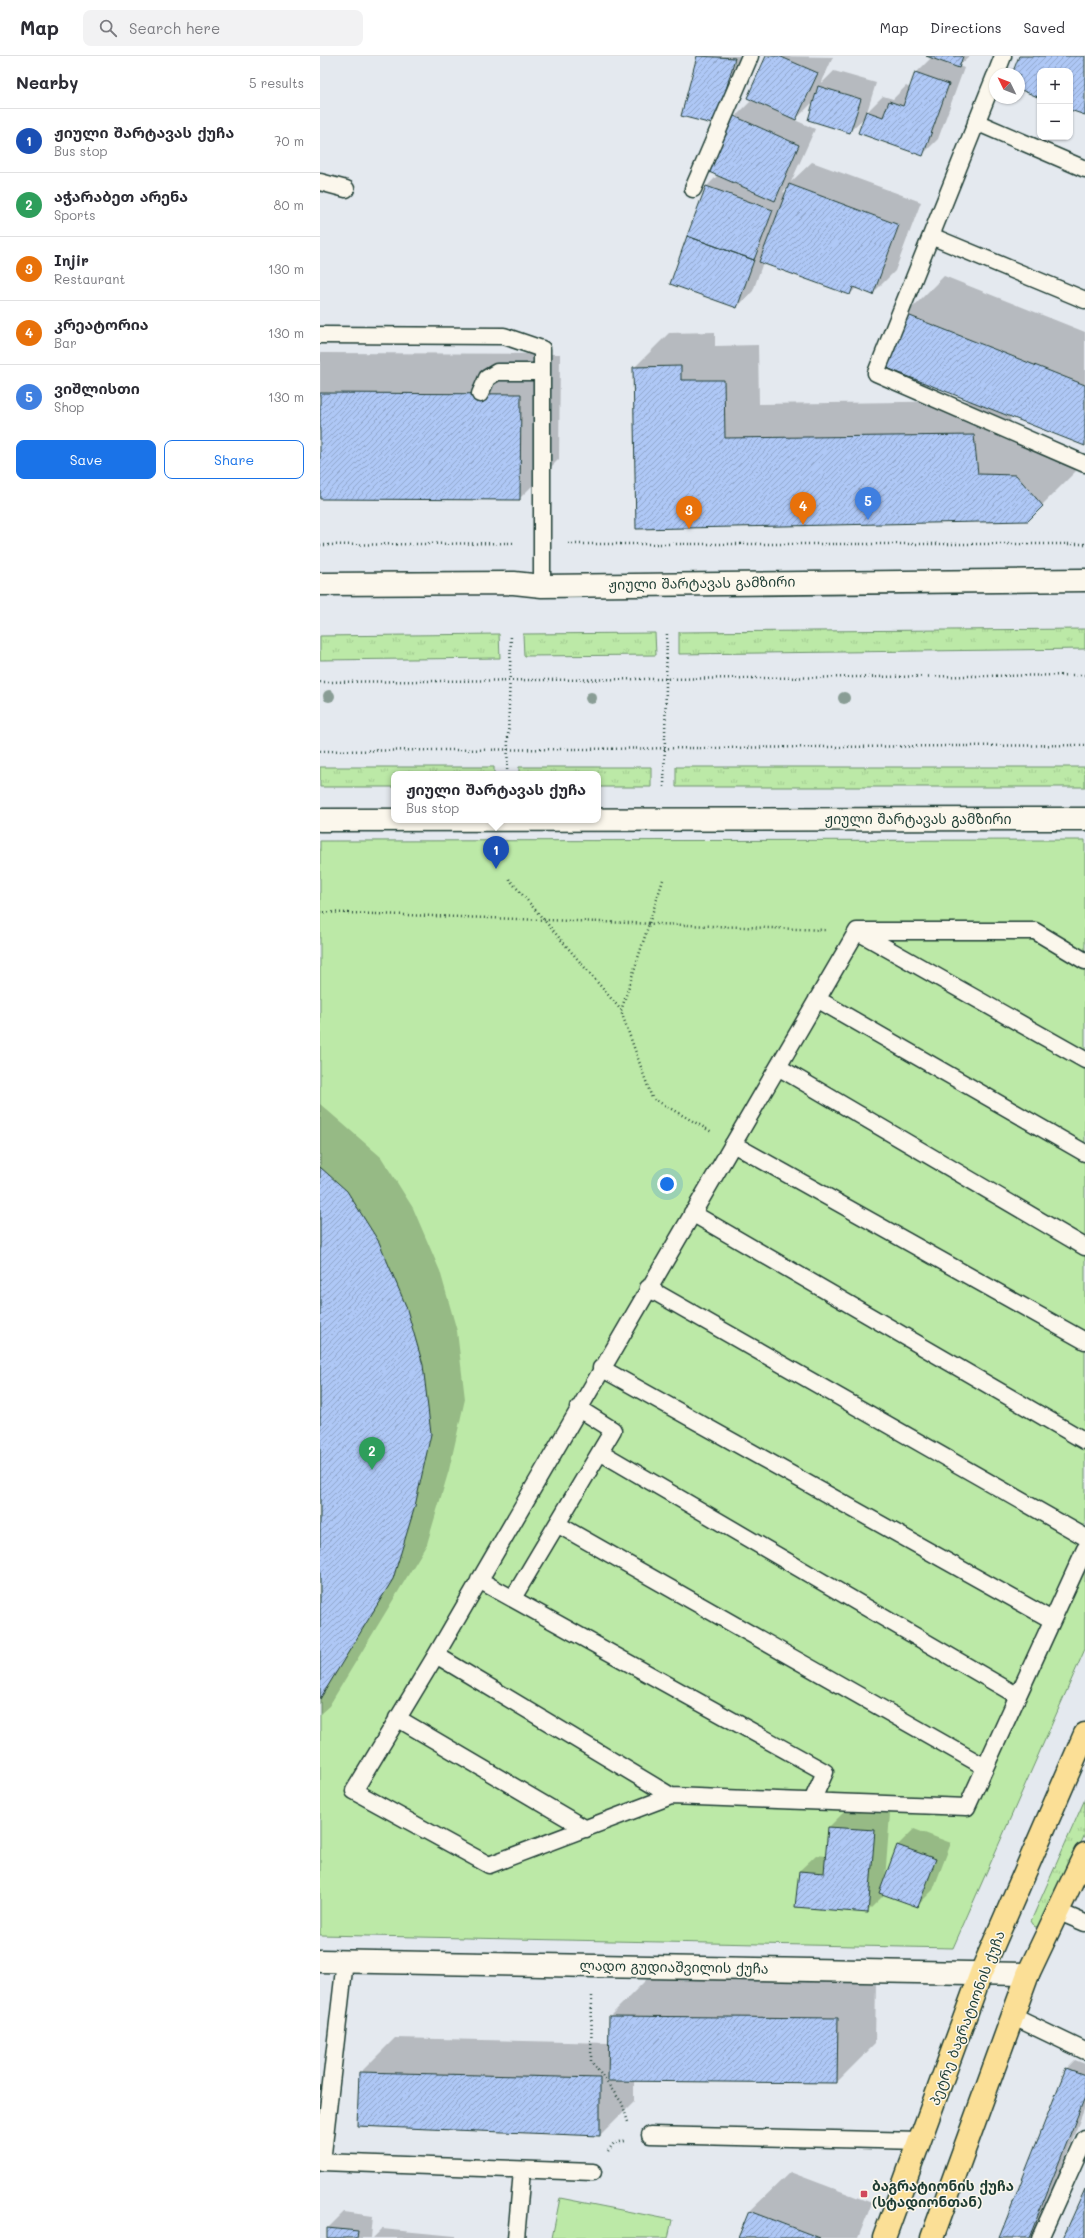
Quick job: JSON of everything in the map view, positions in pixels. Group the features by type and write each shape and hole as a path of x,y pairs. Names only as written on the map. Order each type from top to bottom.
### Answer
{"main road":[{"name":"ჟიული შარტავას გამზირი","path":"320,584 514,583 542,586 1085,580"},
{"name":"ჟიული შარტავას გამზირი","path":"320,820 391,820"},
{"name":"ჟიული შარტავას გამზირი","path":"601,820 1085,820"},
{"name":"პეტრე ბაგრატიონის ქუჩა","path":"884,2238 981,1973 1085,1734"},
{"path":"932,2238 1028,1974 1085,1854"},
{"name":"ლადო გუდიაშვილის ქუჩა","path":"320,1960 1028,1974"}],"lane":[{"path":"693,189 750,56"},
{"path":"998,68 1003,56"},
{"path":"989,90 876,374 1085,464"},
{"path":"976,122 1085,169"},
{"path":"320,182 346,189"},
{"path":"931,236 1085,300"},
{"path":"320,335 504,336 542,349 542,586"},
{"path":"480,394 487,378 497,372 541,372"},
{"path":"857,931 1035,931 1085,961"},
{"path":"857,931 601,1368 436,1656 354,1791 488,1865 671,1796 967,1806 1085,1549"},
{"path":"857,931 1085,1060"},
{"path":"817,999 1085,1153"},
{"path":"778,1067 1085,1246"},
{"path":"733,1144 1085,1341"},
{"path":"692,1213 1085,1441"},
{"path":"648,1288 1085,1537"},
{"path":"601,1368 1052,1620"},
{"path":"513,1598 614,1430 578,1408"},
{"path":"600,1452 1018,1696"},
{"path":"557,1524 985,1767"},
{"path":"479,1580 825,1772 812,1801"},
{"path":"436,1656 671,1796"},
{"path":"397,1718 586,1829"},
{"path":"1057,1911 1085,1923"},
{"path":"345,1961 322,2162 522,2171 593,2172"},
{"path":"1012,2016 1085,2051"},
{"path":"650,2135 920,2141"},
{"path":"1040,2238 1085,2138"},
{"path":"516,2238 522,2171"}],"path":[{"path":"320,545 1085,544"},
{"path":"664,787 667,632"},
{"path":"507,771 511,634"},
{"path":"320,682 1085,675"},
{"path":"320,751 1085,745"},
{"path":"509,880 621,1011 652,1098 733,1144"},
{"path":"621,1011 663,880"},
{"path":"320,912 857,931"},
{"path":"592,1965 591,2061 622,2103 632,2139"},
{"path":"593,2172 614,2143 650,2135"}],"green space":[{"path":"1085,629 1085,649 679,654 679,632"},
{"path":"655,633 656,655 524,656 523,634"},
{"path":"499,634 500,658 320,660 320,636"},
{"path":"320,767 494,767 494,771 391,771 391,787 320,787"},
{"path":"519,767 651,767 651,787 601,787 601,771 519,771"},
{"path":"676,767 1085,767 1085,787 676,787"},
{"path":"1085,840 1085,1649 953,1948 320,1935 320,841"},
{"path":"1085,1799 1085,1834 1044,1925 1035,1927 1031,1921"},
{"path":"560,2198 672,2220 668,2238 552,2238"}],"building":[{"path":"697,56 735,58 716,125 681,116"},
{"path":"766,56 779,56 818,73 796,120 747,98"},
{"path":"926,56 963,56 959,68"},
{"path":"1019,56 1085,56 1085,115 1073,111 1073,68 1037,68 1037,97 1025,92 1025,68 1014,68"},
{"path":"915,72 949,84 923,156 858,133 866,111 883,117 889,101 903,106"},
{"path":"818,86 861,99 850,133 808,120"},
{"path":"734,116 799,145 775,201 709,172"},
{"path":"789,184 899,225 873,295 853,287 850,295 759,262"},
{"path":"706,186 773,210 754,260 687,236"},
{"path":"687,236 754,260 737,308 670,284"},
{"path":"905,314 1085,385 1085,446 884,367"},
{"path":"681,366 681,380 724,380 725,438 974,435 978,474 1016,475 1043,506 1028,521 636,529 633,367"},
{"path":"320,393 521,394 520,500 320,499"},
{"path":"320,1167 347,1191 379,1242 406,1306 423,1365 431,1434 415,1506 393,1579 320,1699"},
{"path":"828,1827 875,1830 868,1913 795,1907 799,1871 824,1873"},
{"path":"897,1845 936,1859 918,1907 879,1893"},
{"path":"609,2016 838,2018 837,2083 608,2081"},
{"path":"1066,2068 1085,2075 1085,2097 1029,2238 999,2238"},
{"path":"359,2072 600,2078 600,2136 357,2126"},
{"path":"1085,2189 1085,2238 1063,2238"},
{"path":"749,2211 820,2238 738,2238"},
{"path":"327,2228 358,2231 357,2238 327,2238"}],"place":[{"name":"ვიშლისთი","path":"868,520"},
{"name":"კრეატორია","path":"803,525"},
{"name":"Injir","path":"689,529"},
{"name":"ჟიული შარტავას ქუჩა","path":"496,869"},
{"name":"აჭარაბეთ არენა","path":"372,1470"},
{"name":"ბაგრატიონის ქუჩა (სტადიონთან)","path":"864,2194"}]}
